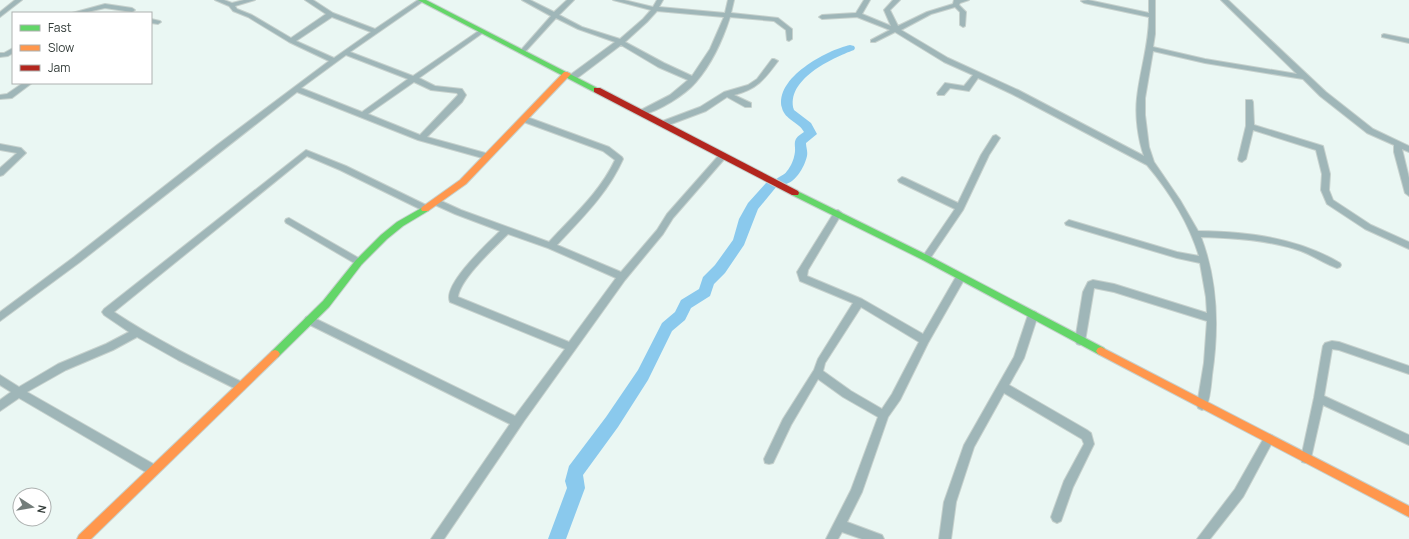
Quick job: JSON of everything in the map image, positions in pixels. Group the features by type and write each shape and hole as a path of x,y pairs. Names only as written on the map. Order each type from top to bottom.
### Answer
{"street":[{"path":"0,14 19,0"},
{"path":"218,0 231,5 235,10 256,20 291,41 335,61"},
{"path":"231,5 252,0 254,4 248,12 257,16 256,20"},
{"path":"311,2 321,0"},
{"path":"0,317 101,241 297,89 375,31 421,0 570,75 723,156 926,258 960,278 1409,512"},
{"path":"525,0 556,14 580,28 621,42 661,65 694,80"},
{"path":"523,51 556,14 571,0"},
{"path":"616,0 655,9 776,19 789,29 789,39"},
{"path":"83,539 326,304 360,262 389,233 463,182 486,156 570,75 621,42 655,9 660,0"},
{"path":"642,113 672,98 694,80 711,51 728,15 731,0"},
{"path":"858,15 867,0"},
{"path":"896,30 887,10 897,0"},
{"path":"873,41 929,13 956,5 957,1 966,0"},
{"path":"1152,0 1150,48 1142,98 1141,115 1145,147 1150,163 1161,177 1195,234 1203,260 1212,319 1212,342 1202,405"},
{"path":"1224,0 1290,61 1304,77 1370,131 1409,149"},
{"path":"1084,1 1152,16"},
{"path":"311,2 331,14 375,31"},
{"path":"956,5 963,12 962,25"},
{"path":"79,12 105,6 132,10"},
{"path":"291,41 331,14"},
{"path":"822,17 858,15 896,30 946,60 977,74 1150,163"},
{"path":"362,115 482,31"},
{"path":"1384,36 1409,41"},
{"path":"1150,48 1205,61 1304,77"},
{"path":"2,57 12,51"},
{"path":"346,53 434,88 459,91 462,95 421,138"},
{"path":"663,124 703,109 728,94 749,89 757,84 774,61"},
{"path":"941,93 948,85 966,89 977,74"},
{"path":"0,97 9,96 27,84"},
{"path":"297,89 421,138 486,156"},
{"path":"728,94 748,105"},
{"path":"1242,159 1250,126 1249,102"},
{"path":"524,119 606,149 619,159 614,172 601,190 551,246"},
{"path":"1250,126 1320,148 1326,174 1325,190 1330,202 1368,227 1409,246"},
{"path":"926,258 960,208 985,155 996,138"},
{"path":"1398,144 1398,152 1409,193"},
{"path":"0,147 18,150 22,153 0,173"},
{"path":"240,386 181,357 137,332 106,312 306,153 343,168 425,208"},
{"path":"437,539 517,422 622,276 660,232 670,216 723,156"},
{"path":"902,180 960,208"},
{"path":"436,202 551,246 622,276"},
{"path":"838,213 804,268 802,272 803,278 859,302 925,340"},
{"path":"289,221 360,262"},
{"path":"1069,223 1177,255 1203,260"},
{"path":"506,230 459,283 452,293 453,299 571,347"},
{"path":"1195,234 1256,237 1310,250 1337,265"},
{"path":"832,539 856,492 884,415 896,397 925,340 960,278"},
{"path":"1080,341 1088,292 1093,284 1114,288 1212,319"},
{"path":"769,459 787,422 818,371 821,362 859,302"},
{"path":"945,539 950,502 962,462 969,445 1019,358 1033,315"},
{"path":"309,320 517,422"},
{"path":"0,406 18,392 60,368 124,340 137,332"},
{"path":"1306,458 1320,398 1326,351 1328,346 1332,345 1409,370"},
{"path":"818,371 846,393 884,415"},
{"path":"0,379 18,392 153,470"},
{"path":"1003,387 1087,436 1089,444 1068,484 1057,517"},
{"path":"1320,398 1409,440"},
{"path":"1203,539 1239,493 1269,439"},
{"path":"838,526 878,539"}],"waterway":[{"path":"781,181 791,176 801,156 800,143 802,139 811,134 809,129 792,116 788,110 787,101 791,89 803,74 816,63 824,58 850,48"},
{"path":"557,539 576,488 574,481 575,472 612,422 643,375 667,327 680,316 686,304 705,292 708,281 720,269 739,241 746,219 753,206 771,186"}],"traffic: fast":[{"path":"421,0 597,90"},
{"path":"795,193 926,258 1101,351"},
{"path":"275,354 326,304 359,262 384,237 400,224 425,209"}],"traffic: slow":[{"path":"425,209 463,182 567,74"},
{"path":"1101,351 1409,512"},
{"path":"83,539 275,354"}],"traffic: jam":[{"path":"597,90 795,193"}]}
